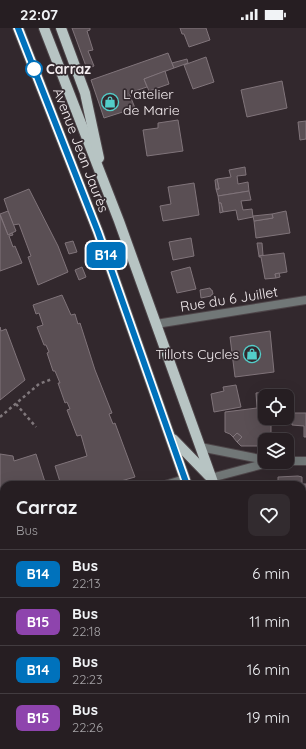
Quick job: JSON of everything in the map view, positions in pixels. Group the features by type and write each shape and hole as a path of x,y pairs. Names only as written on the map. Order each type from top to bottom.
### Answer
{"main road":[{"path":"44,28 106,190"},
{"path":"61,28 85,93 106,190"},
{"name":"Avenue Jean Jaurès","path":"19,30 98,232 186,481"},
{"name":"Avenue Jean Jaurès","path":"106,190 119,221 213,481"},
{"path":"169,434 212,481"}],"street":[{"name":"Rue du 6 Juillet","path":"156,324 306,300"},
{"path":"200,446 258,458"},
{"path":"294,461 306,462"},
{"path":"216,481 258,466"}],"path":[{"path":"0,417 39,384 52,379"},
{"path":"16,404 36,427"}],"building":[{"path":"72,28 90,28 90,30 87,31 93,50 88,51 94,66 87,69"},
{"path":"180,28 206,28 210,40 189,47"},
{"path":"168,53 174,68 144,79 147,87 129,93 135,108 104,118 91,80"},
{"path":"206,57 214,82 193,89 184,65"},
{"path":"187,59 188,63 174,68 172,63"},
{"path":"165,71 169,84 149,91 144,79"},
{"path":"282,81 287,108 247,117 241,90"},
{"path":"178,120 183,151 147,156 143,130 158,128 158,123"},
{"path":"306,121 306,139 300,140 298,122"},
{"path":"245,167 246,175 237,176 238,184 248,182 249,191 218,196 216,189 219,189 217,179 231,177 229,170"},
{"path":"217,179 219,189 216,189 215,180"},
{"path":"194,183 199,215 163,221 160,206 171,204 168,187"},
{"path":"29,189 58,246 68,272 38,285 28,257 31,256 19,224 13,225 4,199"},
{"path":"249,191 251,200 241,201 243,210 252,209 253,217 238,220 236,210 223,212 218,196"},
{"path":"219,203 221,203 223,212 220,213"},
{"path":"8,211 16,231 8,235 0,214"},
{"path":"286,211 290,233 256,238 254,221 273,218 272,214"},
{"path":"272,214 273,218 254,221 253,216"},
{"path":"0,215 8,235 12,233 13,235 9,236 22,263 0,271"},
{"path":"191,238 194,256 173,260 169,242"},
{"path":"73,241 77,252 69,254 65,243"},
{"path":"257,243 262,243 263,255 259,256"},
{"path":"284,253 287,272 275,274 276,278 265,279 261,257 259,256"},
{"path":"82,267 86,277 79,280 75,270"},
{"path":"190,267 196,289 177,293 171,272"},
{"path":"279,273 280,277 276,278 275,274"},
{"path":"210,288 213,294 211,296 201,298 200,290"},
{"path":"62,295 71,315 75,314 78,324 80,323 95,370 112,413 109,414 113,424 115,423 135,477 121,481 60,481 55,466 87,456 81,435 77,436 67,410 70,409 67,402 65,403 58,383 60,383 55,371 53,371 47,353 49,352 46,345 44,345 37,327 43,325 39,313 36,314 33,305"},
{"path":"0,327 1,331 6,329 25,380 0,400"},
{"name":"Tillots Cycles","path":"270,331 274,372 235,377 230,337"},
{"path":"236,385 241,407 214,412 211,394 224,391 223,387"},
{"path":"256,393 258,393 257,408"},
{"path":"258,408 258,425 271,425 271,433 258,433 258,446 241,446 237,442 242,437 237,433 233,437 225,432 225,412"},
{"path":"294,413 306,413 306,437 304,437 304,426 292,425 294,425"},
{"path":"237,433 242,437 237,442 233,437"},
{"path":"0,454 13,456 14,461 36,454 45,481 0,481"},
{"path":"298,476 302,477 302,481 278,481 278,477"}],"bus line":[{"name":"B14","path":"18,28 98,232 186,481"}],"place":[{"name":"Carraz","path":"34,69"},
{"name":"L'atelier de Marie","path":"110,102"},
{"name":"Tillots Cycles","path":"252,354"}]}
